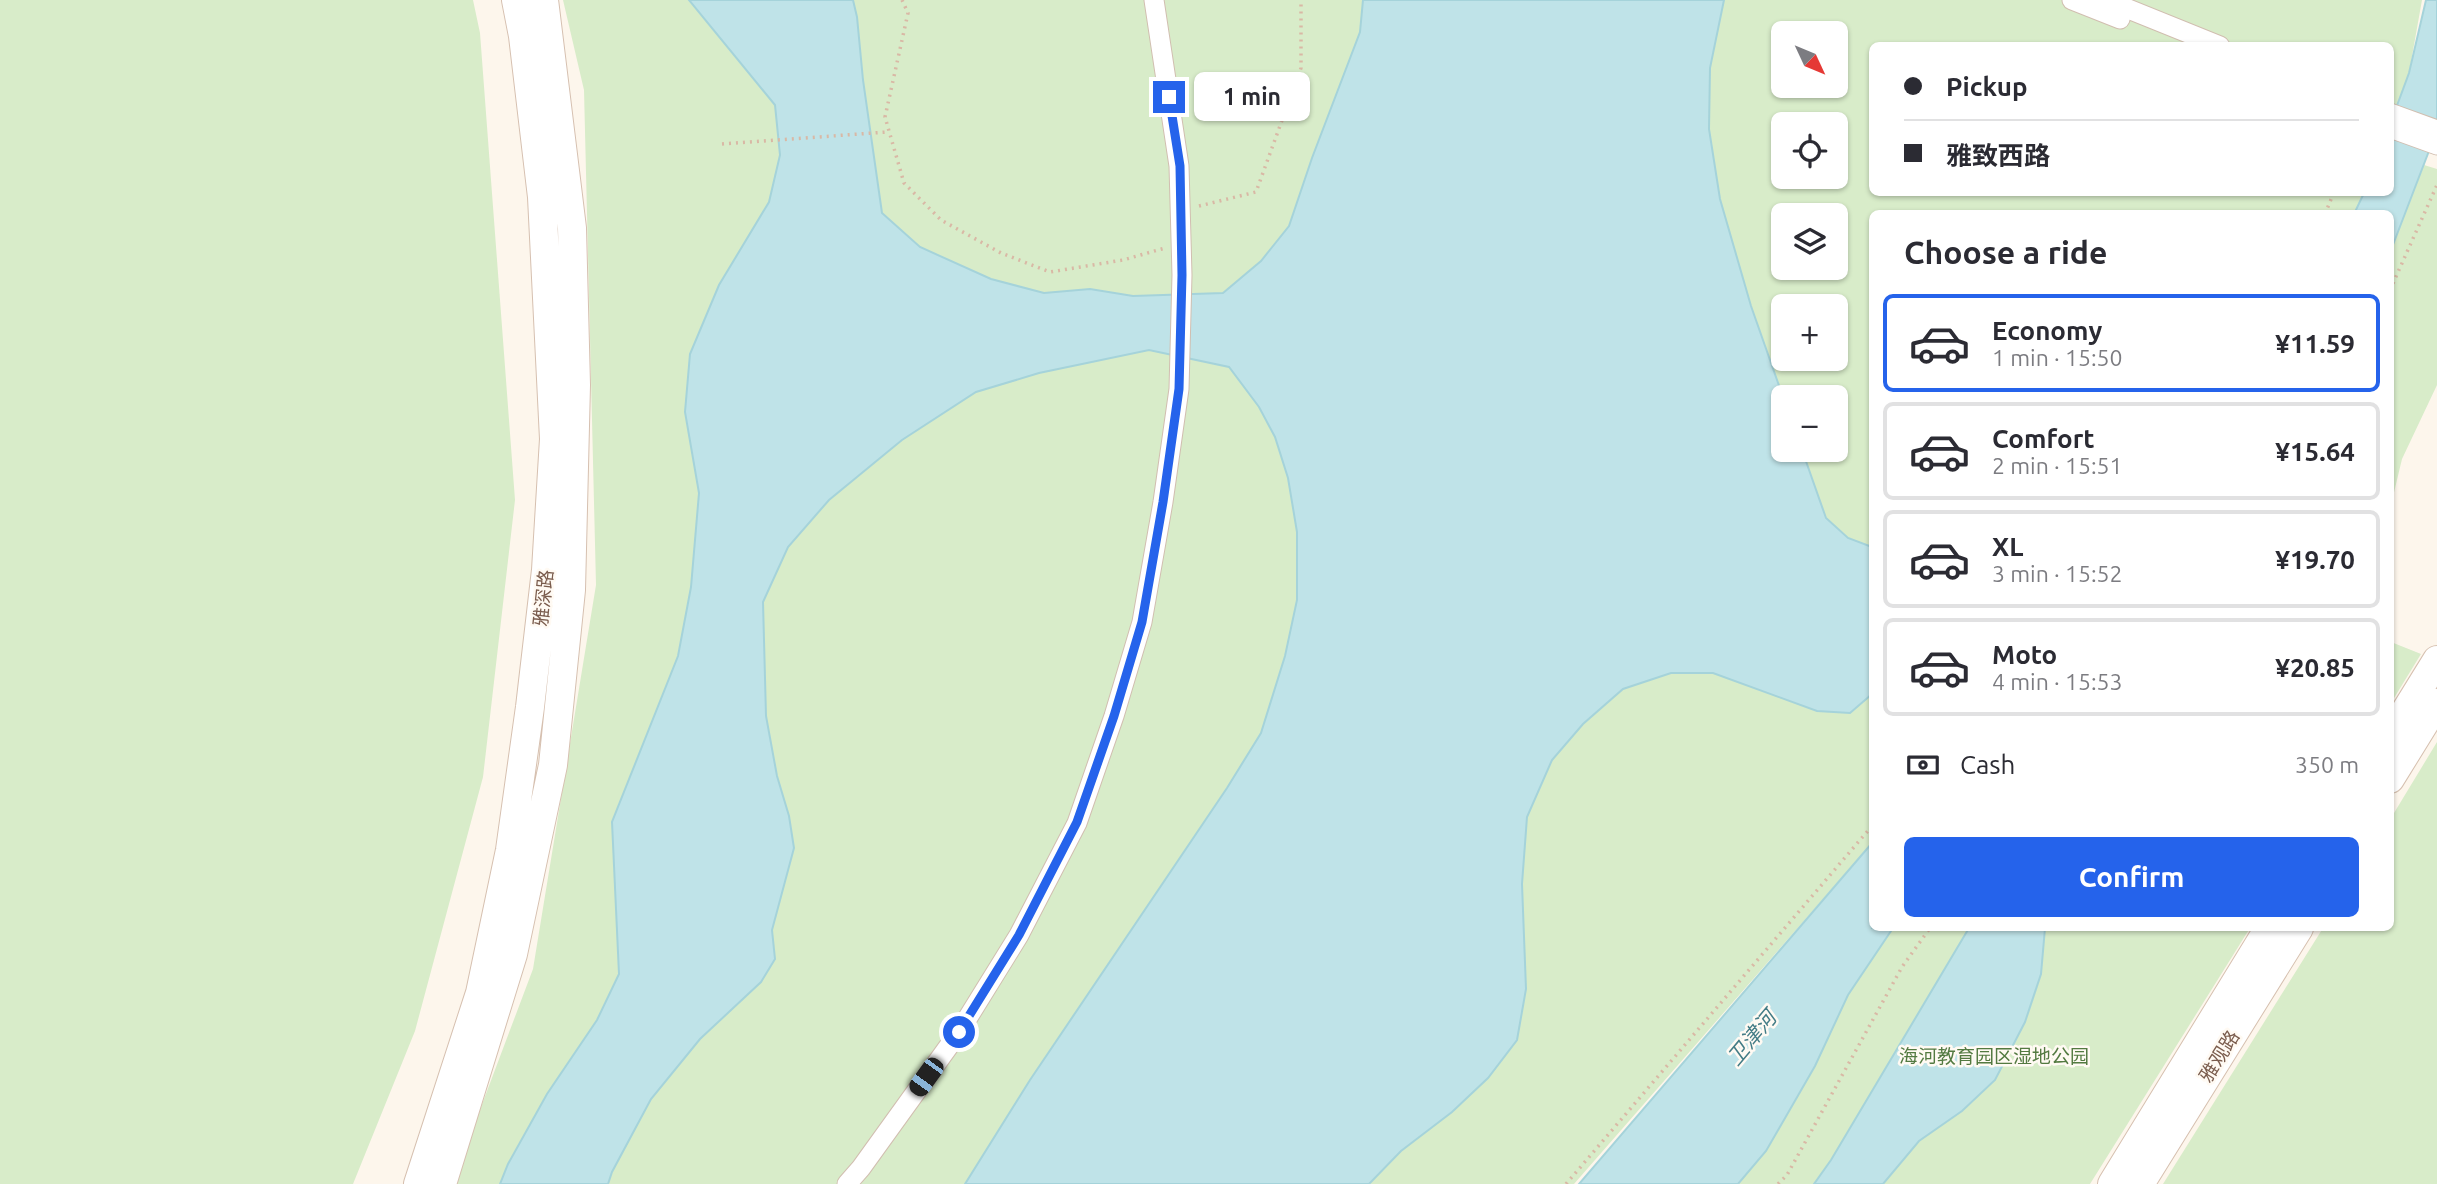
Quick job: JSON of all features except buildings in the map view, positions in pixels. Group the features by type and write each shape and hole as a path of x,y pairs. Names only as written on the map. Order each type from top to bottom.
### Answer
{"main road":[{"name":"雅深路","path":"418,1184 480,993 510,850 546,570 554,439 542,197 523,36 516,0"},
{"name":"雅深路","path":"442,1184 513,954 552,765 571,590 576,385 572,228 544,0"},
{"path":"2394,730 2437,660"},
{"path":"2394,773 2437,704"},
{"name":"雅观路","path":"2112,1184 2267,931"},
{"name":"雅观路","path":"2140,1184 2297,931"}],"street":[{"path":"847,1184 959,1032 1019,935 1077,822 1114,716 1142,622 1179,389 1182,275 1180,166 1154,0"},
{"path":"2072,0 2176,42"},
{"path":"2106,0 2210,42"},
{"path":"2394,114 2437,130"},
{"path":"2394,129 2437,145"}],"path":[{"path":"902,0 908,13 885,117 887,132 904,183 941,220 1001,253 1050,272 1123,260 1181,243"},
{"path":"1180,211 1256,192 1301,68 1301,0"},
{"path":"722,144 887,132"},
{"path":"2394,281 2437,185"},
{"path":"1566,1184 1869,830"},
{"path":"1777,1184 1787,1175 1902,967 1928,931"}],"green space":[{"path":"0,0 473,0 480,33 515,500 483,777 415,1031 353,1184 0,1184"},
{"path":"563,0 2422,0 2409,73 2394,114 2394,42 1869,42 1869,196 2363,196 2356,210 1869,210 1869,846 1574,1184 452,1184 533,969 596,585 584,90"},
{"path":"2424,165 2437,169 2437,385 2402,459 2394,492 2394,242"},
{"path":"2394,643 2421,654 2394,698"},
{"path":"2437,742 2437,1184 2163,1184 2321,931 2394,931 2394,813"},
{"name":"海河教育园区湿地公园","path":"1891,931 2248,931 2090,1184 1738,1184 1766,1151 1815,1066 1848,995"}],"water":[{"path":"689,0 853,0 882,213 920,247 991,279 1044,293 1090,289 1133,296 1223,293 1261,261 1289,226 1360,32 1363,0 1724,0 1710,68 1709,129 1720,199 1751,306 1771,363 1771,371 1774,371 1779,385 1771,385 1771,462 1806,462 1826,518 1848,538 1869,546 1869,697 1850,713 1817,711 1713,673 1671,673 1623,689 1583,724 1552,760 1527,817 1522,884 1526,989 1517,1040 1488,1078 1452,1112 1401,1151 1369,1184 965,1184 1030,1080 1227,788 1261,733 1285,656 1297,600 1297,532 1288,478 1275,437 1259,407 1229,367 1149,350 1039,373 976,392 902,440 829,500 788,547 763,602 766,716 794,848 772,930 775,959 761,982 700,1039 651,1099 608,1184 500,1184 508,1164 547,1094 597,1020 619,974 612,822 678,656 691,587 699,493 685,412 690,354 719,285 769,202 780,155 775,105"},
{"path":"2426,0 2437,0 2437,130 2394,242 2394,210 2356,210 2363,196 2394,196 2394,114 2409,73"},
{"name":"卫津河","path":"1869,846 1869,931 1891,931 1848,995 1815,1066 1766,1151 1738,1184 1579,1184"},
{"path":"1967,931 2045,931 2041,974 2025,1022 1995,1080 1962,1111 1919,1141 1883,1184 1814,1184 1831,1160"}],"route":[{"path":"959,1032 1019,935 1077,822 1114,716 1142,622 1179,389 1182,275 1180,166 1169,97"}]}
